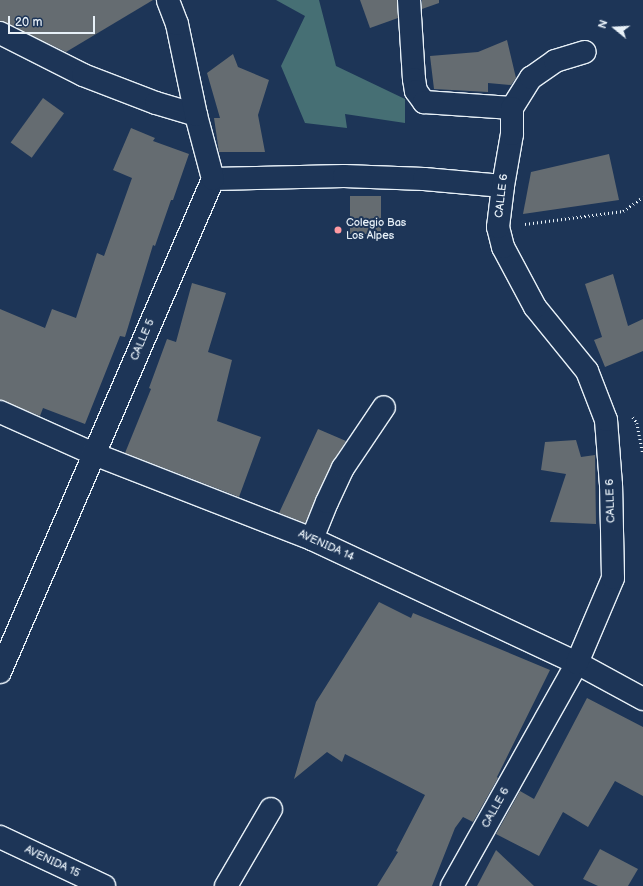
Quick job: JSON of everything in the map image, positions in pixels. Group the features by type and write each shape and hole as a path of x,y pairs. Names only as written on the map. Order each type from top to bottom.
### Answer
{"street":[{"path":"168,0 177,24 196,115 213,179 344,176 424,179 503,186"},
{"path":"409,0 414,79 416,91 424,102 512,108 531,78 555,61 585,52"},
{"path":"0,33 83,75 156,103 196,115"},
{"name":"CALLE 6","path":"452,886 577,663 613,578 611,484 606,420 587,371 535,308 503,247 498,227 512,134 512,108"},
{"name":"CALLE 5","path":"0,672 213,179"},
{"path":"312,539 343,468 384,407"},
{"name":"AVENIDA 14","path":"0,412 94,454 312,539 577,663 643,699"},
{"path":"226,886 271,809"},
{"name":"AVENIDA 15","path":"0,838 104,886"}],"path":[{"path":"498,227 623,211 643,197"}],"green space":[{"path":"276,0 319,0 336,66 405,99 405,123 345,114 347,128 305,123 281,66 305,16"}],"building":[{"path":"0,0 153,0 66,52 0,21"},
{"path":"360,0 397,0 398,18 370,28"},
{"path":"422,0 439,0 439,3 422,9"},
{"path":"507,40 516,78 511,85 488,83 488,92 434,89 430,56 478,52"},
{"path":"233,54 238,67 269,80 258,115 265,152 219,152 214,118 220,118 207,73"},
{"path":"43,98 64,113 32,158 11,142"},
{"path":"131,128 155,138 153,141 189,154 155,246 153,245 125,337 120,336 85,424 43,408 40,416 0,400 0,309 45,328 52,309 76,318 97,253 104,256 132,178 113,170"},
{"path":"609,154 619,200 523,214 531,172"},
{"path":"350,196 381,196 381,234 350,234"},
{"path":"613,274 628,326 643,319 643,351 605,367 594,340 602,337 585,284"},
{"path":"192,283 226,293 208,352 232,360 217,421 261,437 239,497 125,453 151,389 149,388 167,339 176,342"},
{"path":"318,429 346,441 332,463 305,523 279,513"},
{"path":"576,440 581,457 595,455 596,524 550,522 566,474 541,470 545,442"},
{"path":"379,602 411,618 413,613 550,670 497,777 498,778 473,822 463,817 455,828 432,886 377,886 398,852 396,851 425,795 345,754 342,762 327,752 294,779 316,702"},
{"path":"587,698 643,727 643,796 615,781 588,827 563,812 539,856 496,834 520,791 534,799"},
{"path":"600,849 638,869 628,886 598,886 583,879"},
{"path":"496,850 534,886 477,886"}],"place":[{"name":"Colegio Bas Los Alpes","path":"338,230"}]}
